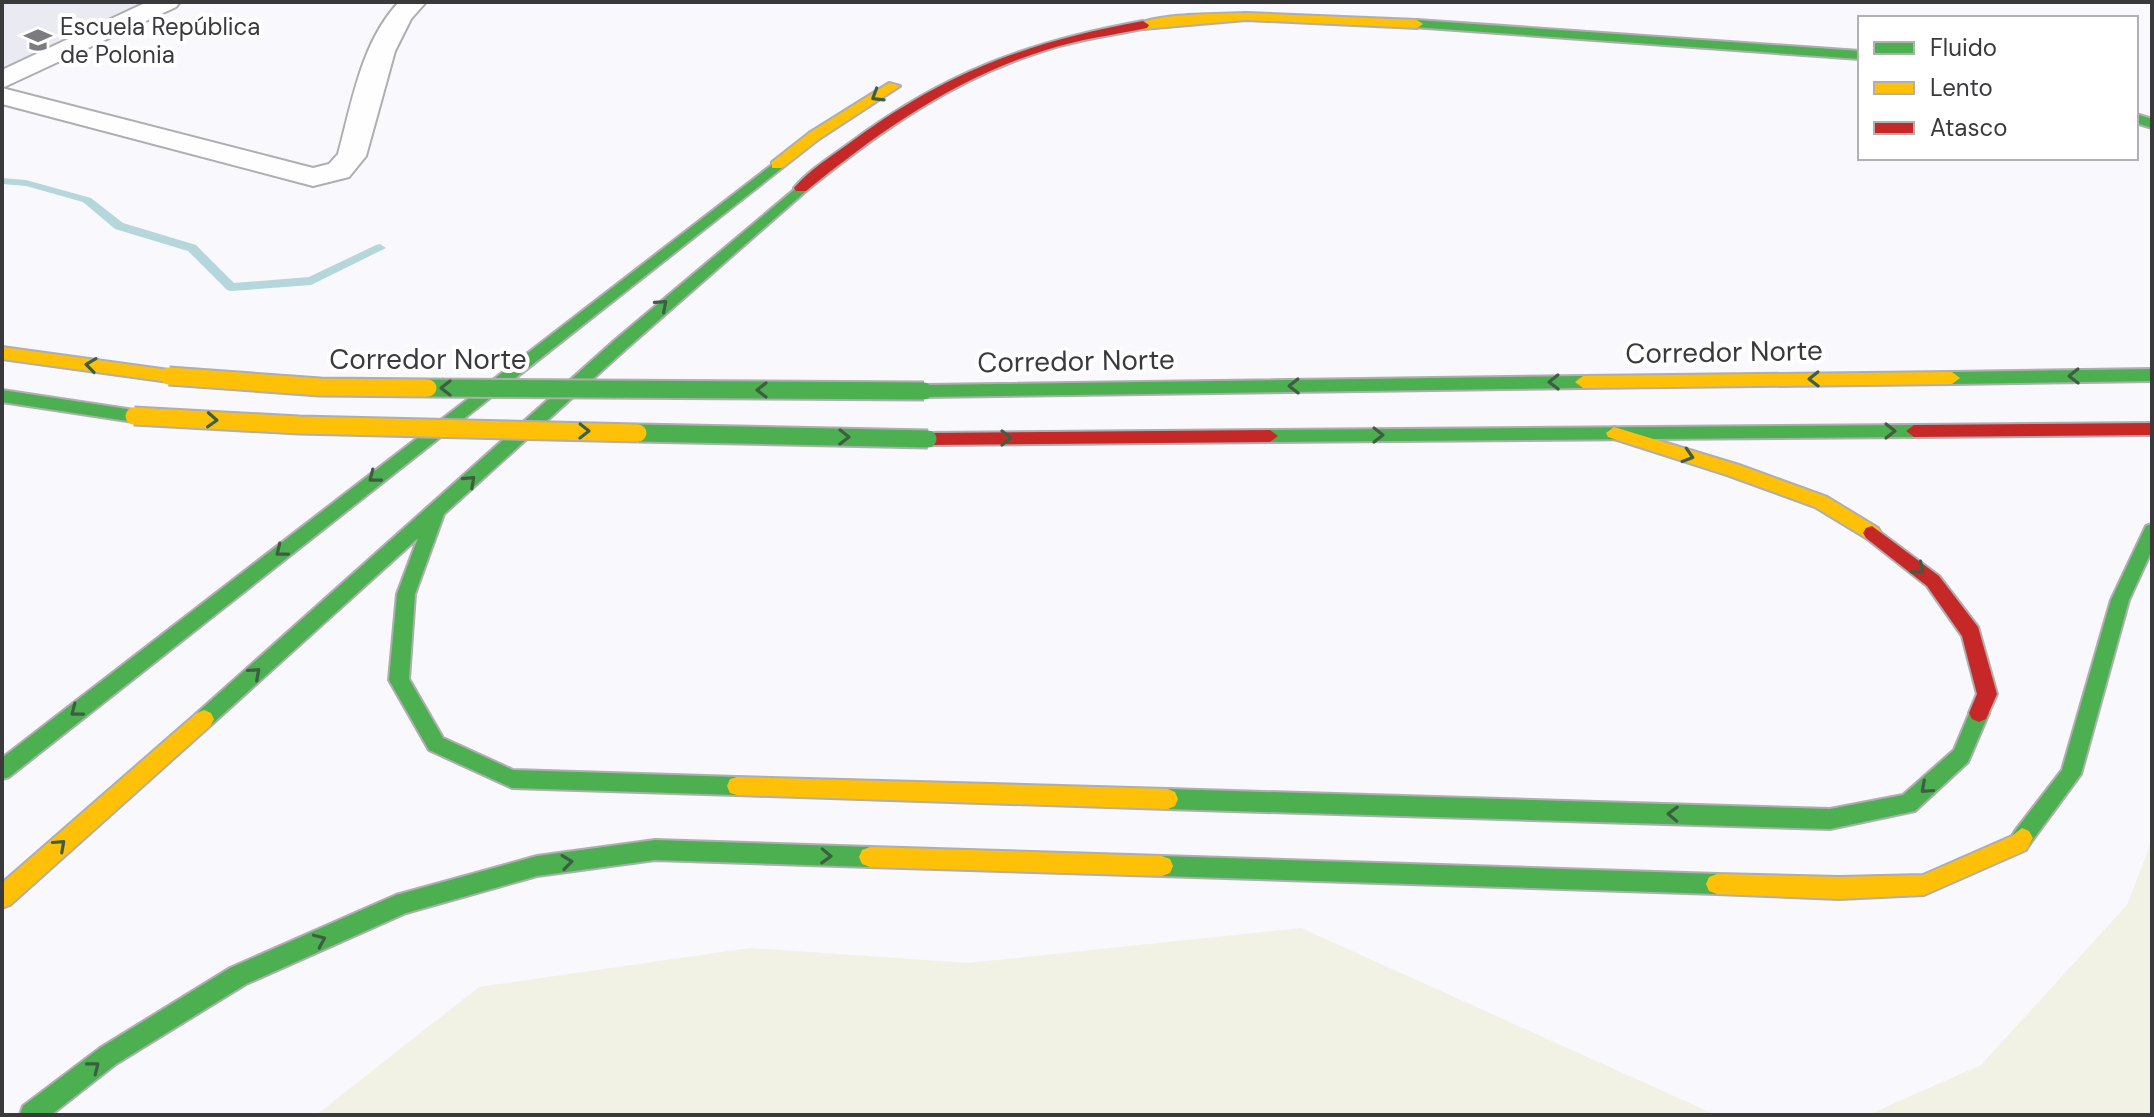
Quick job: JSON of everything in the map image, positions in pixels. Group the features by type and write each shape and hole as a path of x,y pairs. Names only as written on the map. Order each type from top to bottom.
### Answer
{"highway":[{"path":"1041,28 1108,12 1190,2"},
{"path":"1349,2 1858,40"},
{"path":"2,897 435,514 662,304 827,168 937,88 1025,50 1115,27 1209,16 1289,15 1858,55"},
{"path":"2,770 814,136 911,77"},
{"name":"Corredor Norte","path":"2,353 169,376 320,387 924,391 2152,375"},
{"path":"2,396 134,416 299,425 928,439 2152,429"},
{"path":"435,514 406,594 399,680 436,744 512,779 1830,819 1908,804 1961,756 1987,694 1971,633 1933,581 1883,539 1821,502 1733,470 1614,433"},
{"path":"32,1115 108,1056 238,976 404,903 537,866 655,850 1823,888 1924,885 2019,843 2071,774 2120,600 2152,531"}],"street":[{"path":"2,80 167,2"},
{"path":"2,96 313,177 339,171 352,156 386,37 396,17 413,2"}],"shaded area":[{"name":"Escuela República de Polonia","path":"2,2 142,2 146,8 2,72"},
{"path":"2152,840 2152,1115 1868,1115 1981,1065 2127,905"},
{"path":"1301,928 1716,1115 316,1115 479,987 750,948 968,963"}],"waterway":[{"path":"2,181 26,183 87,200 119,226 192,248 231,287 311,281 380,248"}],"traffic: fast":[{"path":"1417,24 1858,55"},
{"path":"2138,119 2152,124"},
{"path":"2,770 777,165"},
{"path":"204,719 621,344 801,188"},
{"path":"1952,378 2152,375"},
{"path":"924,391 1583,382"},
{"path":"428,388 924,391"},
{"path":"2,396 134,416"},
{"path":"1270,436 1914,431"},
{"path":"638,433 928,439"},
{"path":"435,514 406,594 399,680 436,744 512,779 737,786"},
{"path":"2022,838 2071,774 2120,600 2152,531"},
{"path":"1168,799 1830,819 1908,804 1961,756 1979,713"},
{"path":"32,1115 108,1056 238,976 404,903 537,866 655,850 870,857"},
{"path":"1162,866 1717,884"}],"traffic: slow":[{"path":"1143,25 1246,17 1417,24"},
{"path":"777,165 814,136 894,86"},
{"path":"2,353 169,376"},
{"path":"169,376 320,387 428,388"},
{"path":"1583,382 1952,378"},
{"path":"134,416 299,425 638,433"},
{"path":"1614,433 1733,470 1821,502 1872,533"},
{"path":"2,897 204,719"},
{"path":"737,786 1168,799"},
{"path":"1717,884 1839,888 1924,885 2019,843 2022,838"},
{"path":"870,857 1162,866"}],"traffic: jam":[{"path":"801,188 881,126 959,80 1000,61 1043,47 1143,25"},
{"path":"1914,431 2152,429"},
{"path":"928,439 1270,436"},
{"path":"1872,533 1933,581 1971,633 1987,694 1979,713"}],"place":[{"name":"Escuela República de Polonia","path":"38,40"}]}
